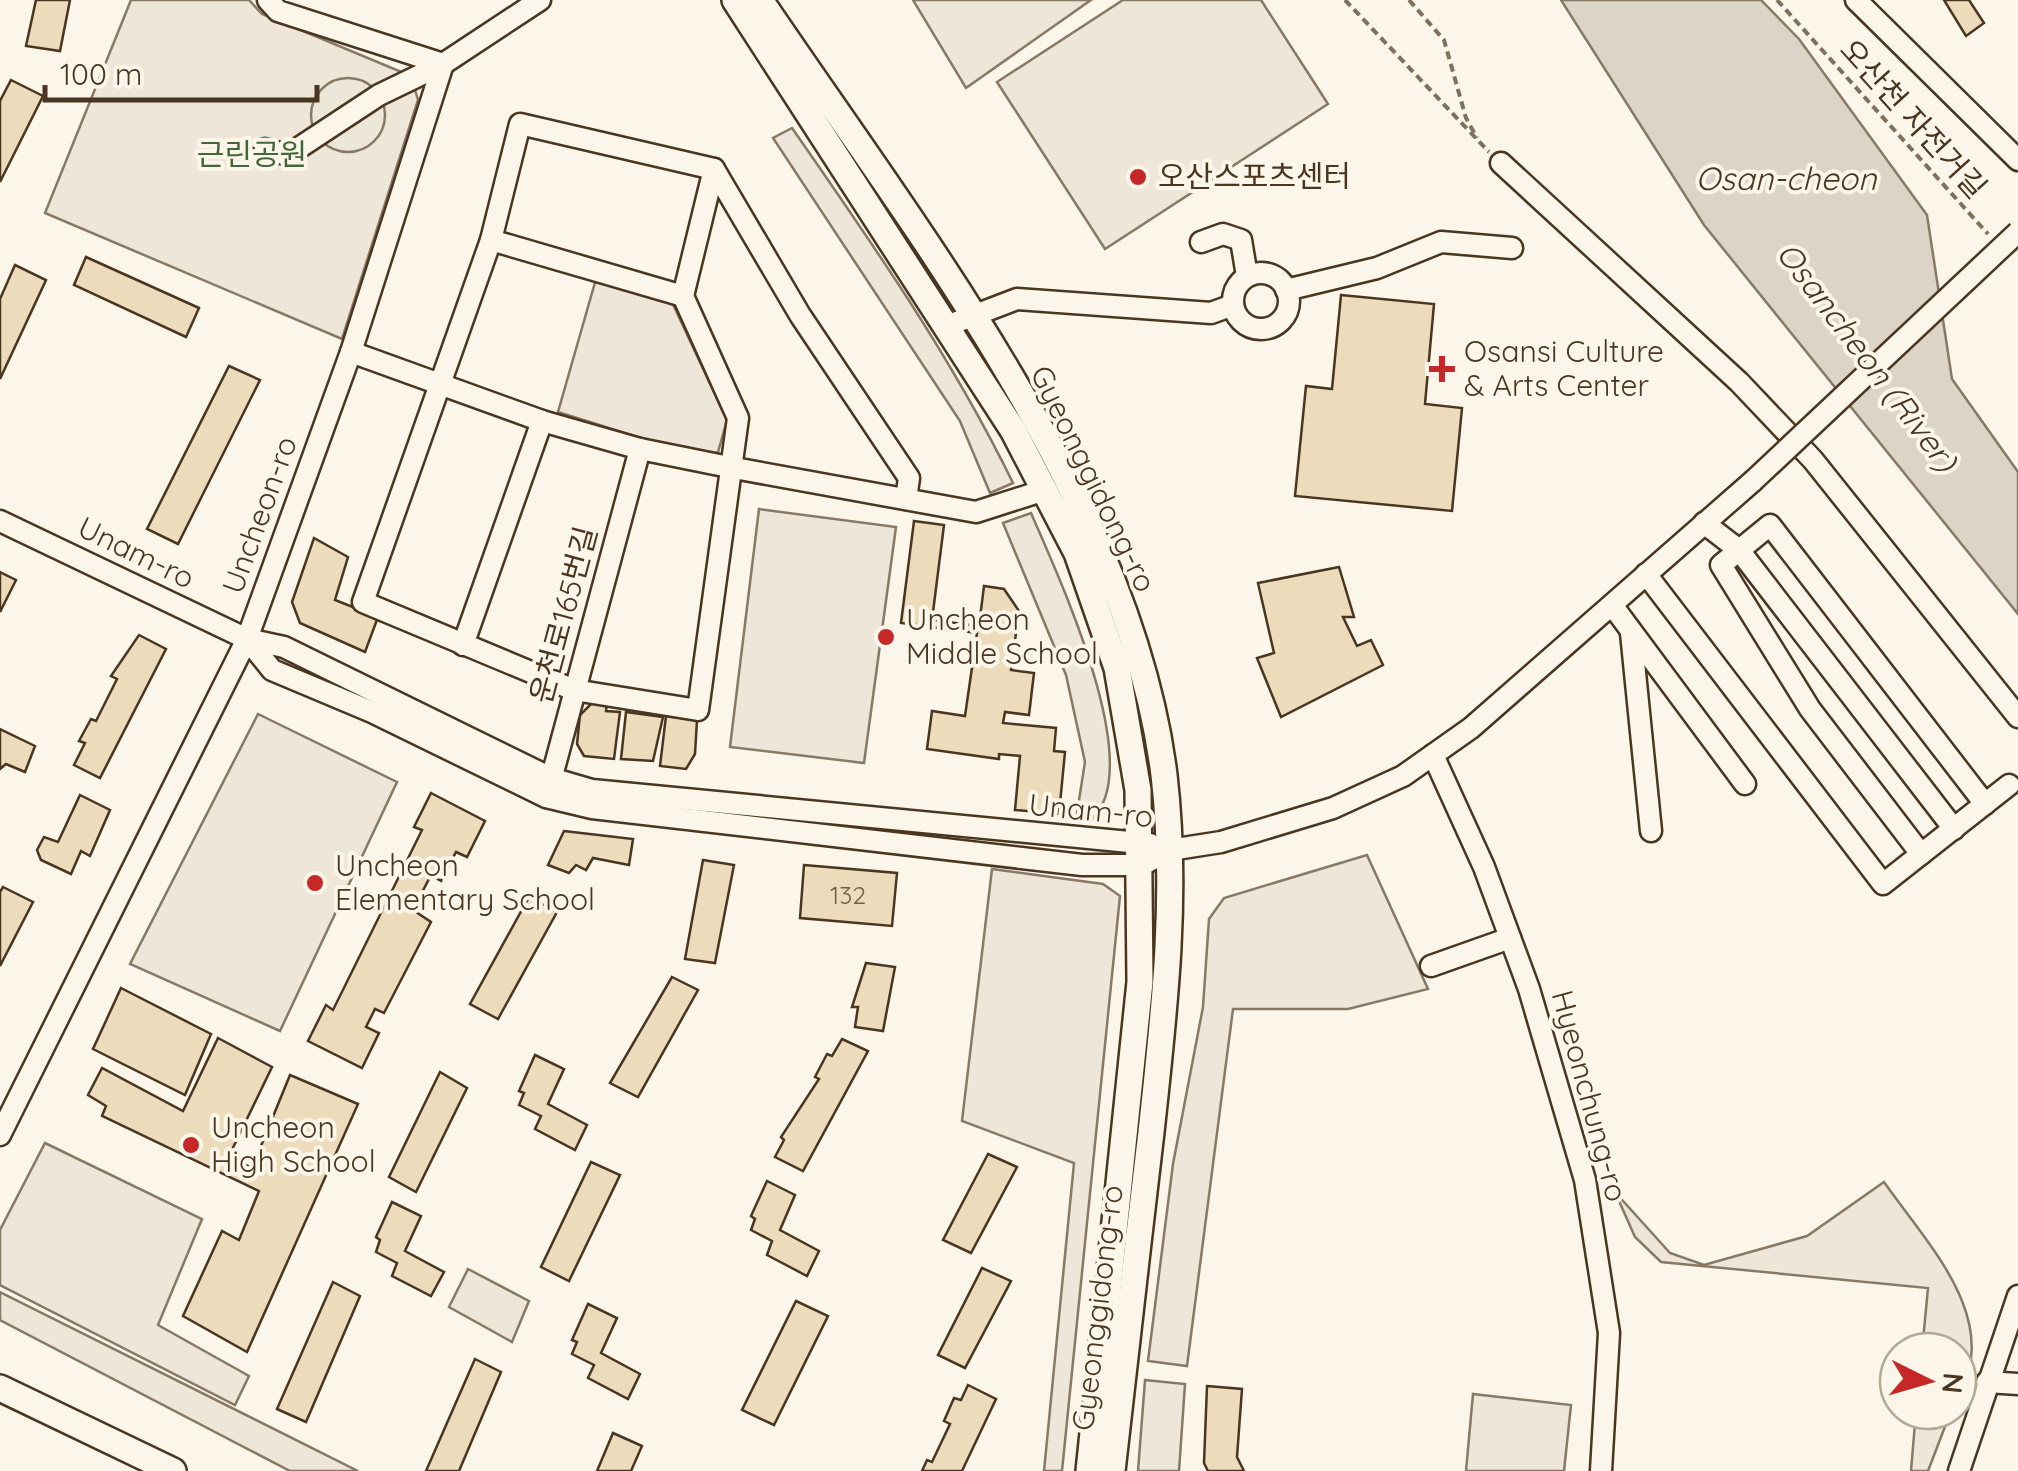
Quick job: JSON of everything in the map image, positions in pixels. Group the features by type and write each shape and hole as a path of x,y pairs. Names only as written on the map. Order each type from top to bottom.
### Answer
{"main road":[{"name":"Gyeonggidong-ro","path":"735,0 1042,434 1117,598 1150,702 1170,850 1165,1008 1113,1471"},
{"name":"Gyeonggidong-ro","path":"760,0 960,319 1100,608 1117,668 1130,733 1141,853 1135,1050 1089,1471"},
{"path":"0,1388 174,1471"}],"street":[{"path":"268,0 278,11 443,64"},
{"path":"266,149 288,155 379,95 443,64 540,0"},
{"path":"1856,0 2018,160"},
{"name":"Uncheon-ro","path":"0,1135 246,639 351,352 443,64"},
{"path":"714,169 683,296 738,418 698,710 574,690 363,602 491,240 520,124 714,169 800,315 909,478 906,499"},
{"path":"1501,164 1740,382 1813,460 2018,717"},
{"path":"1170,850 1221,842 1333,808 1402,776 1471,728 1753,481 2018,232"},
{"path":"1201,242 1223,234 1241,240 1248,276"},
{"path":"491,240 683,296"},
{"path":"1286,290 1377,268 1441,242 1512,248"},
{"path":"1270,274 1286,290 1286,313 1266,328 1240,320 1233,305 1236,286 1248,276 1270,274"},
{"path":"960,319 1017,299 1211,313 1233,305"},
{"path":"351,352 542,421 640,449 734,468 976,512 1045,490"},
{"path":"464,645 542,421"},
{"name":"운천로165번길","path":"549,788 640,449"},
{"name":"Unam-ro","path":"0,521 246,639 284,648 549,788 1093,842 1141,853 1170,850"},
{"path":"1704,523 1739,550 1954,829"},
{"path":"1921,854 1810,709 1721,565 1770,525 1985,804"},
{"path":"1646,574 1883,884 2009,785"},
{"path":"1612,604 1746,784"},
{"path":"1631,630 1651,830"},
{"name":"Hyeonchung-ro","path":"1433,754 1484,868 1510,938 1585,1180 1609,1333 1601,1471"},
{"path":"1431,966 1510,938"},
{"path":"1959,1471 2018,1296"},
{"path":"1987,1382 2018,1384"}],"path":[{"path":"1344,0 1479,142 1466,118 1455,65 1444,40 1411,0"},
{"name":"오산천 자전거길","path":"1777,0 1994,242"}],"green space":[{"name":"근린공원","path":"131,0 249,0 262,14 411,76 418,100 342,339 45,213"},
{"path":"913,0 1091,0 966,88"},
{"name":"오산스포츠센터","path":"1123,0 1261,0 1328,104 1105,249 997,82"},
{"path":"792,128 937,345 1013,483 990,493 960,421 773,138"},
{"path":"596,279 670,298 727,420 718,452 704,458 558,412"},
{"path":"759,509 896,527 864,763 730,747"},
{"path":"1031,513 1077,623 1104,716 1110,759 1106,794 1091,820 1076,819 1085,762 1066,675 1003,523"},
{"path":"258,714 397,782 280,1031 130,964"},
{"path":"1367,855 1428,989 1348,1009 1233,1009 1187,1366 1148,1361 1173,1164 1203,1007 1209,919 1224,898"},
{"path":"992,869 1103,884 1120,896 1062,1471 1044,1471 1074,1163 962,1121"},
{"path":"45,1143 202,1219 158,1325 249,1376 235,1405 0,1285 0,1230"},
{"path":"1884,1182 1939,1257 1966,1312 1970,1331 1924,1331 1928,1288 1661,1262 1635,1237 1615,1192 1670,1253 1704,1265 1807,1236"},
{"path":"468,1269 529,1301 512,1342 449,1307"},
{"path":"0,1292 358,1471 290,1471 0,1320"},
{"path":"1145,1380 1185,1384 1179,1471 1138,1471"},
{"path":"1473,1394 1571,1405 1564,1471 1466,1471"},
{"path":"1914,1431 1943,1431 1928,1471 1911,1471"}],"shaded area":[{"path":"348,78 374,89 385,115 374,141 348,152 322,141 311,115 322,89"}],"water":[{"name":"Osan-cheon","path":"1561,0 1761,0 1799,39 1927,215 1952,379 2018,472 2018,614 1704,225"}],"building":[{"path":"36,0 70,0 60,51 26,46"},
{"path":"1944,0 1969,0 1984,23 1966,36"},
{"path":"11,80 43,96 0,182 0,101"},
{"path":"86,257 199,308 186,337 74,285"},
{"path":"15,265 46,280 0,379 0,299"},
{"path":"1341,295 1434,304 1425,404 1462,408 1452,511 1295,496 1306,386 1332,389"},
{"path":"229,366 260,380 178,544 147,529"},
{"path":"914,521 944,525 932,620 979,626 984,586 1004,589 1019,611 1011,670 1034,673 1029,715 1005,712 1003,723 1056,728 1054,751 1065,752 1059,814 1015,810 1020,756 999,754 999,759 927,749 932,711 965,716 977,633 901,623"},
{"path":"314,538 348,557 335,600 378,617 365,652 300,623 292,602"},
{"path":"1339,567 1354,617 1343,617 1357,646 1371,640 1383,665 1281,717 1257,658 1274,653 1258,583"},
{"path":"0,572 16,580 0,612"},
{"path":"139,635 166,649 100,778 74,765 85,743 79,741 91,719 96,721 117,679 111,676"},
{"path":"594,701 607,703 606,711 620,712 614,759 584,756 577,744 580,715"},
{"path":"626,712 663,717 653,761 621,759"},
{"path":"666,716 697,720 695,754 686,769 660,766"},
{"path":"0,729 35,746 25,772 6,764 0,769"},
{"path":"431,793 485,821 467,857 456,852 441,881 431,875 413,910 431,922 384,1013 375,1009 366,1027 379,1033 362,1068 308,1041 326,1005 333,1010 422,830 414,827"},
{"path":"80,795 110,810 90,856 81,851 71,874 41,860 37,850 44,837 58,842"},
{"path":"564,831 633,839 629,865 593,858 586,870 576,865 569,873 548,865"},
{"path":"703,860 734,865 715,963 685,959"},
{"path":"804,865 897,873 892,926 800,918"},
{"path":"3,887 33,902 0,966 0,892"},
{"path":"529,897 557,912 498,1019 470,1004"},
{"path":"866,963 895,967 883,1031 855,1027 858,1007 852,1007"},
{"path":"672,977 698,990 638,1097 610,1083"},
{"path":"121,988 211,1034 185,1095 93,1049"},
{"path":"218,1038 272,1067 229,1156 252,1168 290,1075 358,1104 247,1352 183,1316 222,1231 239,1240 259,1191 102,1116 106,1106 88,1095 102,1068 183,1111"},
{"path":"842,1039 868,1051 803,1171 775,1157 784,1140 781,1137 819,1079 815,1077 827,1054 832,1056"},
{"path":"535,1055 564,1069 548,1104 587,1125 575,1150 535,1129 541,1116 519,1105 524,1093 519,1091"},
{"path":"440,1072 467,1088 416,1192 389,1177"},
{"path":"988,1154 1017,1167 971,1253 943,1240"},
{"path":"591,1162 620,1175 569,1281 541,1267"},
{"path":"767,1181 795,1195 780,1230 819,1251 807,1276 767,1255 772,1241 751,1230 755,1219 751,1216"},
{"path":"392,1202 421,1216 405,1251 444,1272 431,1296 392,1276 397,1263 376,1252 380,1240 376,1237"},
{"path":"982,1268 1011,1281 965,1368 938,1355"},
{"path":"333,1282 360,1296 306,1422 277,1409"},
{"path":"796,1301 828,1316 774,1425 742,1410"},
{"path":"588,1304 617,1318 601,1353 640,1374 628,1399 588,1378 594,1365 572,1354 577,1342 572,1340"},
{"path":"475,1359 501,1372 459,1471 426,1471"},
{"path":"968,1385 996,1399 962,1471 922,1471 927,1460 932,1462 950,1424 944,1421 954,1398 961,1400"},
{"path":"1207,1386 1242,1389 1237,1457 1244,1471 1208,1471 1204,1463"},
{"path":"613,1433 642,1446 631,1471 597,1471"}],"place":[{"name":"오산스포츠센터","path":"1138,177"},
{"name":"Osansi Culture & Arts Center","path":"1442,369"},
{"name":"Uncheon Middle School","path":"886,637"},
{"name":"Uncheon Elementary School","path":"315,883"},
{"name":"Uncheon High School","path":"191,1145"}],"water label":[{"name":"Osancheon (River)","path":"1867,357"}]}
